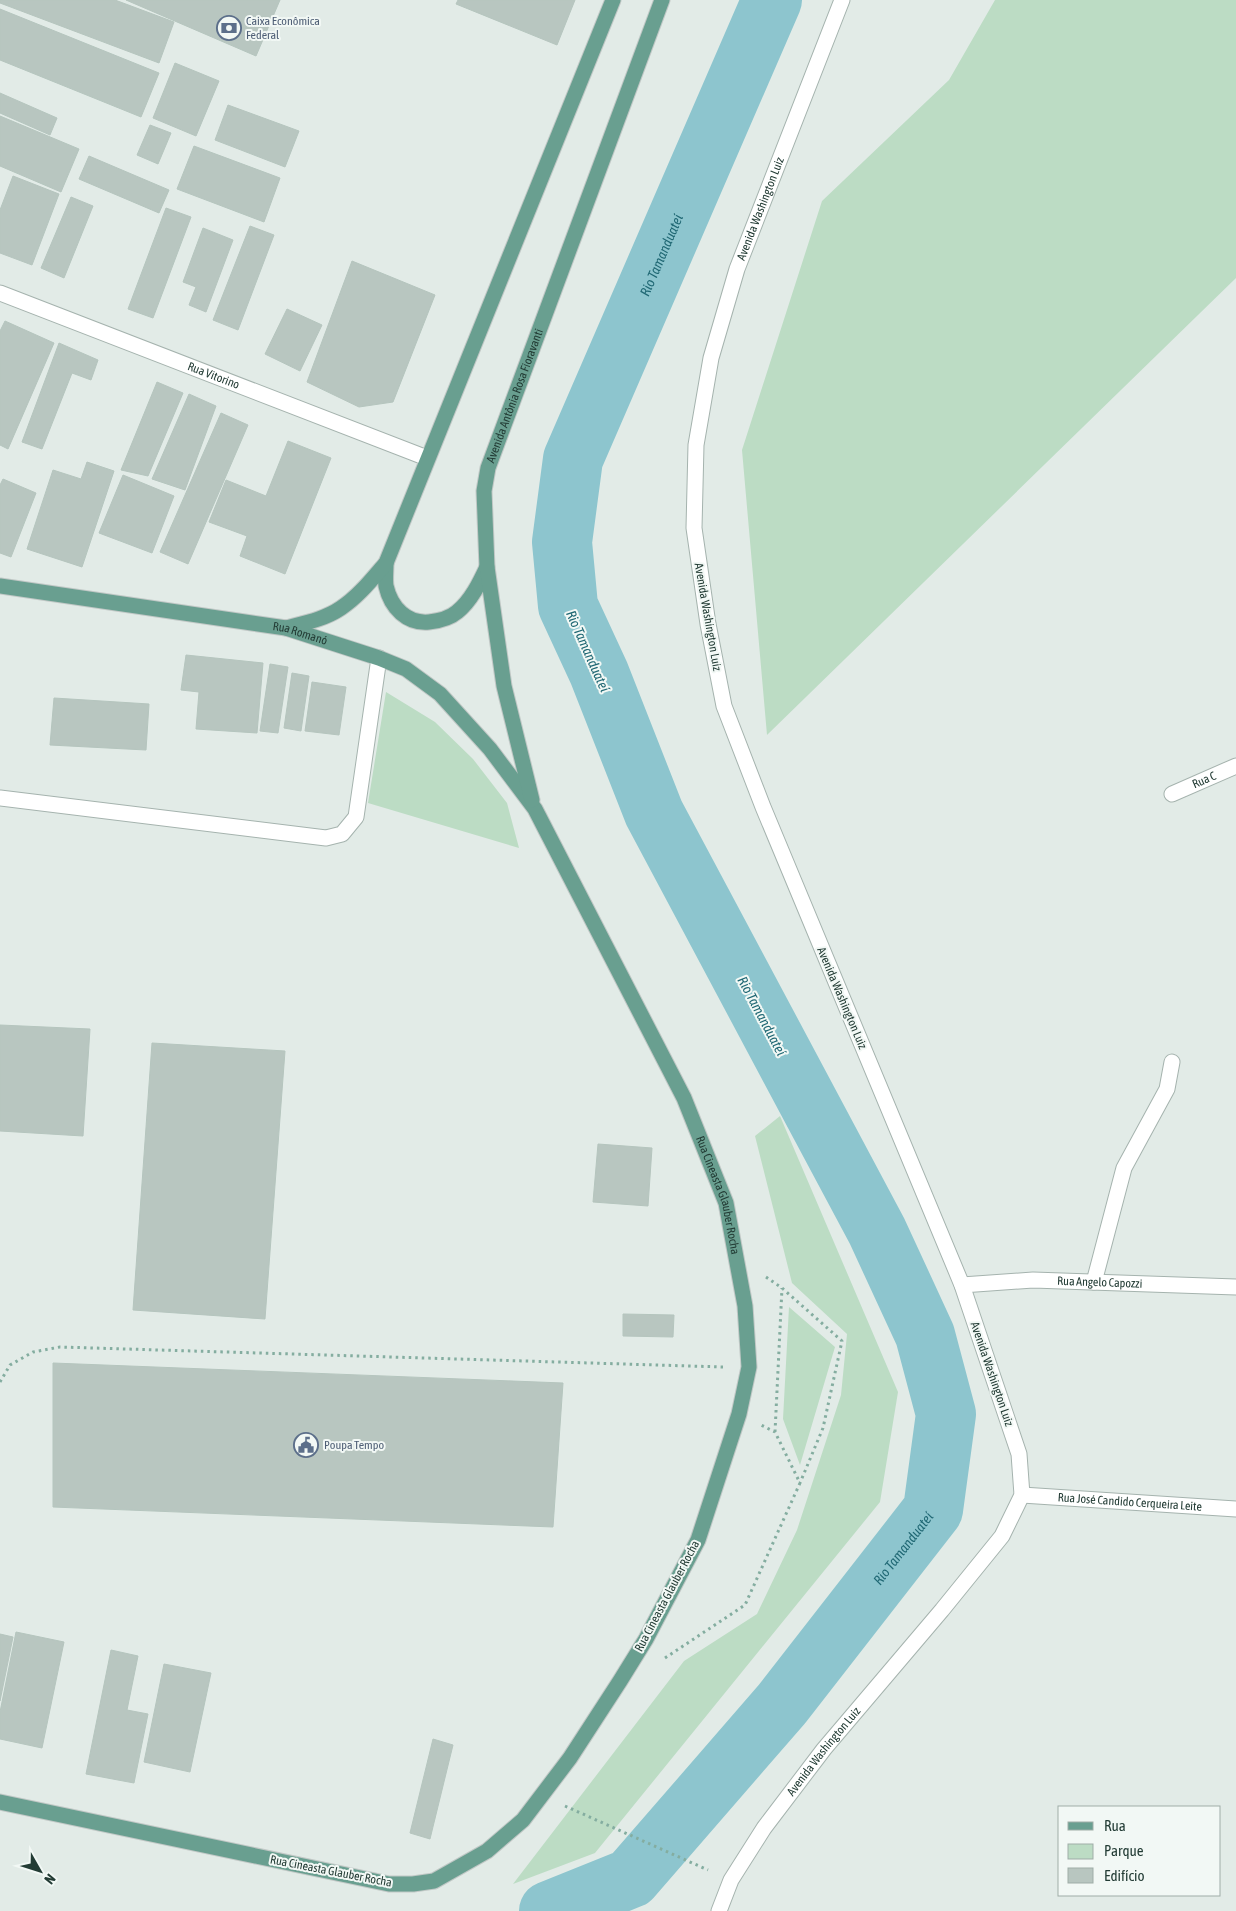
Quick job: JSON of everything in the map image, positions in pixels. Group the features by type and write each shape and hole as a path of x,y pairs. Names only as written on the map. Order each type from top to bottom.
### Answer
{"main road":[{"path":"286,628 321,618 340,609 362,591 386,563 613,0"},
{"name":"Avenida Antônia Rosa Fioravanti","path":"535,809 504,686 487,567 484,491 488,468 662,0"},
{"path":"386,563 386,586 397,610 407,619 419,623 433,622 458,611 477,587 487,567"},
{"name":"Rua Romanó","path":"0,586 286,628 379,658 406,669 440,694 490,749 535,809"},
{"name":"Rua Cineasta Glauber Rocha","path":"0,1802 379,1882 413,1884 434,1881 487,1851 523,1820 570,1758 646,1638 698,1540 740,1414 749,1367 745,1306 726,1203 684,1098 535,809"}],"street":[{"name":"Avenida Washington Luiz","path":"719,1911 731,1880 764,1828 824,1749 1002,1536 1022,1495 1019,1454 962,1284 763,807 724,706 708,624 694,528 696,445 711,358 737,269 842,0"},
{"name":"Rua Vitorino","path":"0,292 427,458"},
{"path":"0,798 326,838 342,834 356,817 379,658"},
{"name":"Rua C","path":"1172,794 1236,766"},
{"path":"1094,1282 1124,1168 1167,1089 1172,1062"},
{"name":"Rua Angelo Capozzi","path":"962,1284 1033,1280 1236,1287"},
{"name":"Rua José Candido Cerqueira Leite","path":"1022,1495 1236,1509"}],"path":[{"path":"660,1660 745,1604 823,1428 842,1341 782,1288 736,1255"},
{"path":"782,1288 775,1432 800,1483"},
{"path":"0,1382 10,1365 33,1352 60,1347 749,1367"},
{"path":"740,1414 775,1432"},
{"path":"541,1795 731,1880"}],"green space":[{"path":"995,0 1236,0 1236,278 767,735 742,450 822,201 949,80"},
{"path":"386,692 435,722 473,759 507,803 519,848 368,803"},
{"path":"780,1116 898,1392 880,1502 595,1853 513,1884 684,1661 757,1614 797,1530 841,1395 847,1334 792,1283 755,1136"},
{"path":"789,1307 835,1347 800,1465 783,1419"}],"building":[{"path":"0,0 115,0 174,22 159,63 0,3"},
{"name":"Caixa Econômica Federal","path":"126,0 280,0 256,56"},
{"path":"458,0 575,0 557,45 456,4"},
{"path":"0,9 159,73 141,117 0,60"},
{"path":"175,63 219,81 196,136 153,118"},
{"path":"0,93 57,118 50,135 0,113"},
{"path":"228,105 299,131 285,167 215,140"},
{"path":"0,116 79,149 61,192 0,166"},
{"path":"150,125 171,133 158,164 137,155"},
{"path":"194,146 280,178 264,222 177,189"},
{"path":"89,156 169,190 159,213 79,179"},
{"path":"13,176 59,194 32,265 0,253 0,210"},
{"path":"71,197 93,206 64,278 41,268"},
{"path":"166,208 191,217 153,318 128,309"},
{"path":"250,226 274,235 238,330 213,320"},
{"path":"203,228 233,240 206,312 189,305 196,287 183,282"},
{"path":"352,261 435,295 393,402 359,407 307,382"},
{"path":"287,309 322,325 300,371 265,354"},
{"path":"5,321 54,343 8,449 0,445 0,331"},
{"path":"59,343 98,360 91,380 72,373 42,449 22,442"},
{"path":"157,382 183,393 148,476 121,470"},
{"path":"189,394 216,406 185,490 152,479"},
{"path":"221,413 248,425 188,564 160,552"},
{"path":"288,441 331,458 285,574 240,556 247,536 209,522 226,480 266,496"},
{"path":"87,462 114,471 82,567 27,549 53,470 81,479"},
{"path":"123,475 174,496 152,553 99,533"},
{"path":"3,479 36,493 11,557 0,553 0,485"},
{"path":"186,655 263,663 257,733 196,729 199,692 181,690"},
{"path":"270,664 288,667 278,733 260,731"},
{"path":"292,673 309,676 301,731 284,728"},
{"path":"312,682 346,687 339,735 305,731"},
{"path":"54,698 149,704 146,750 50,745"},
{"path":"0,1025 90,1029 83,1136 0,1131"},
{"path":"152,1043 285,1051 265,1319 133,1310"},
{"path":"598,1144 652,1148 648,1206 593,1202"},
{"path":"623,1314 674,1315 673,1337 623,1336"},
{"name":"Poupa Tempo","path":"53,1363 563,1383 553,1527 53,1507"},
{"path":"16,1632 64,1642 42,1748 0,1739 0,1712"},
{"path":"0,1634 13,1637 0,1701"},
{"path":"111,1650 138,1656 127,1710 148,1714 134,1783 86,1774"},
{"path":"164,1664 211,1673 190,1772 144,1762"},
{"path":"433,1739 453,1745 430,1839 410,1833"}],"waterway":[{"name":"Rio Tamanduateí","path":"549,1911 631,1878 782,1704 933,1510 946,1414 925,1335 877,1231 654,813 599,673 568,606 562,542 573,459 772,0"},
{"path":"623,1911 631,1878"}],"place":[{"name":"Caixa Econômica Federal","path":"229,28"},
{"name":"Poupa Tempo","path":"306,1445"}]}
